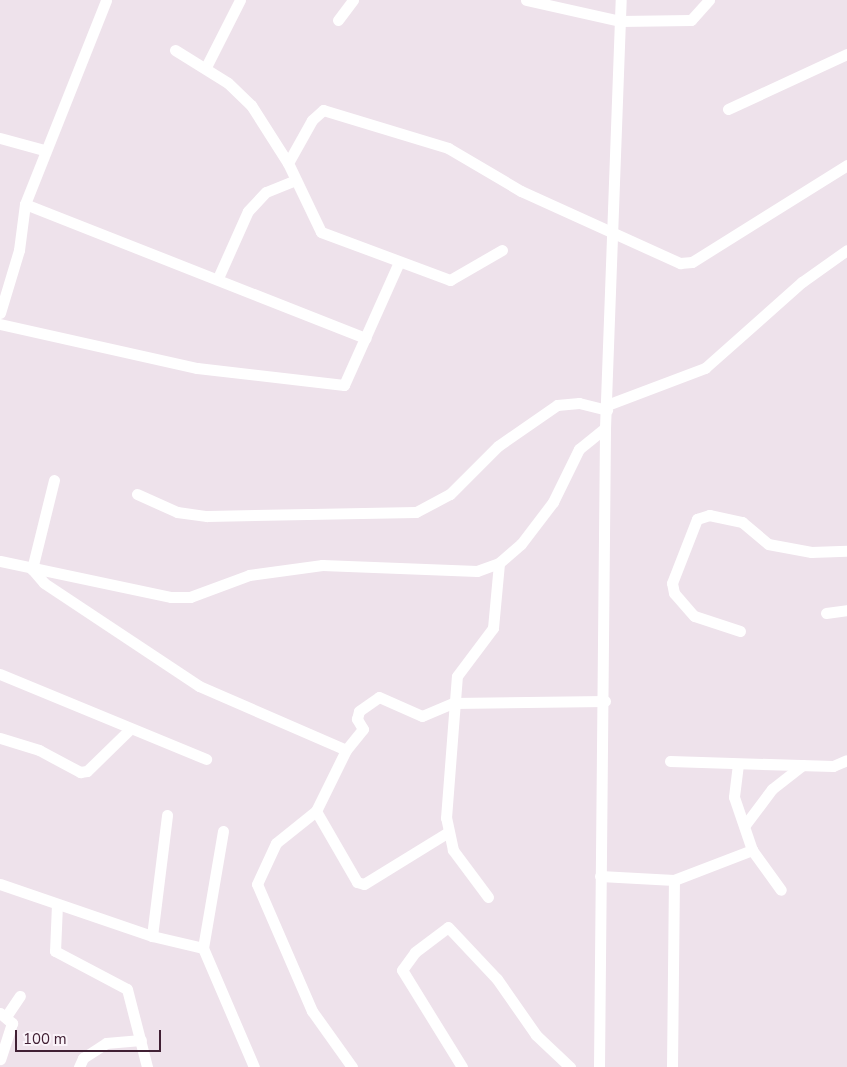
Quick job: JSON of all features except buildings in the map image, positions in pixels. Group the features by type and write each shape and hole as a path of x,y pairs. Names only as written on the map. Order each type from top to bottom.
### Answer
{"street":[{"path":"0,313 19,250 25,204 44,150 106,0"},
{"path":"206,66 240,0"},
{"path":"338,20 353,0"},
{"path":"526,0 620,21 691,20 709,0"},
{"path":"599,1067 600,876 605,701 605,428 614,232 621,0"},
{"path":"175,50 206,66 251,106 288,163 321,232 450,280 502,250"},
{"path":"728,109 847,54"},
{"path":"288,163 312,120 323,110 448,148 521,191 680,263 692,262 847,165"},
{"path":"0,138 44,150"},
{"path":"218,278 248,211 266,192 296,180"},
{"path":"25,204 218,278 366,338"},
{"path":"137,494 178,512 207,516 416,512 450,494 498,446 557,404 579,403 607,408 705,368 802,282 847,250"},
{"path":"0,324 197,368 337,386 350,378 399,262"},
{"path":"0,561 171,597 190,597 249,575 322,565 464,573 499,564 553,502 579,449 605,428"},
{"path":"32,569 54,480"},
{"path":"740,631 694,616 674,593 672,583 697,518 709,515 742,522 768,544 810,552 847,551"},
{"path":"488,897 457,856 447,833 453,703 462,664 496,621 499,564"},
{"path":"32,569 72,603 199,686 346,750"},
{"path":"826,612 847,610"},
{"path":"0,674 206,759"},
{"path":"352,1067 312,1011 257,884 276,843 316,811 346,750 363,729 356,715 373,699 384,698 422,716 453,703 605,701"},
{"path":"0,738 39,750 80,772 87,771 130,729"},
{"path":"670,760 833,766 847,760"},
{"path":"738,764 734,798 745,825 752,850 781,890"},
{"path":"745,825 772,789 803,765"},
{"path":"316,811 357,882 364,884 447,833"},
{"path":"152,936 167,815"},
{"path":"223,831 204,948 254,1067"},
{"path":"600,876 674,880 752,850"},
{"path":"672,1067 674,880"},
{"path":"0,884 152,936 204,948"},
{"path":"57,904 55,951 127,989 147,1067"},
{"path":"462,1067 402,970 415,952 448,927 497,979 536,1035 570,1067"},
{"path":"0,1059 12,1023 3,1014 20,996"},
{"path":"79,1067 83,1058 106,1043 141,1040"}]}
